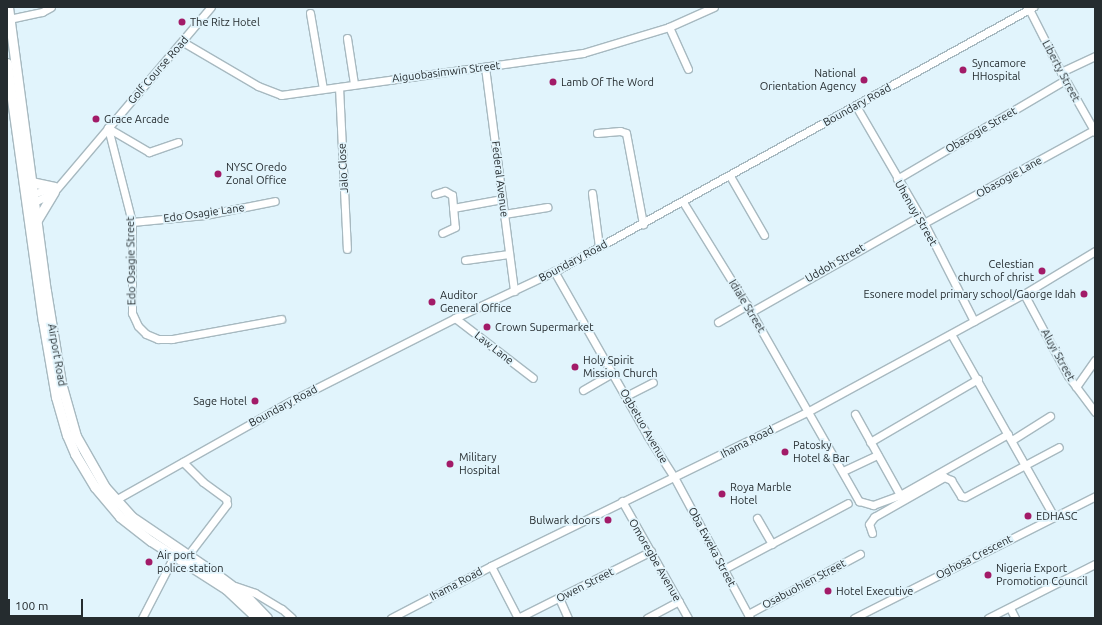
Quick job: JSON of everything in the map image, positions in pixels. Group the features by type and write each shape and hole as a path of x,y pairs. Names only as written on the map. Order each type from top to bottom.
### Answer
{"main road":[{"name":"Airport Road","path":"8,7 31,182 29,200 37,220 56,352 68,412 84,453 105,487 132,517 188,555 267,618"},
{"name":"Airport Road","path":"7,63 29,200 42,322 62,421 85,472 111,507 135,530 174,556 228,587 257,618"},
{"path":"31,182 55,189 37,220"}],"street":[{"path":"10,19 42,12 51,7"},
{"name":"Golf Course Road","path":"29,200 55,189 183,42 211,7"},
{"name":"Aiguobasimwin Street","path":"183,42 269,92 281,94 323,90 354,84 583,53 669,27 714,7"},
{"name":"Liberty Street","path":"1031,8 1061,72 1094,131"},
{"name":"Boundary Road","path":"111,507 117,499 291,401 454,318 554,271 643,224 1031,8"},
{"path":"310,13 323,90"},
{"path":"669,27 688,69"},
{"path":"347,38 354,84"},
{"path":"1061,72 1095,56"},
{"name":"Federal Avenue","path":"485,67 514,291"},
{"name":"Obasogie Street","path":"896,179 1066,80"},
{"name":"Jalo Close","path":"339,87 347,249"},
{"name":"Uhenuyi Street","path":"856,106 896,179 920,216 974,321"},
{"path":"108,128 149,152 178,142"},
{"name":"Edo Osagie Street","path":"108,128 132,222 132,313 138,326 146,334 158,339 172,339 281,319"},
{"path":"597,133 620,131 626,133 643,224"},
{"name":"Obasogie Lane","path":"924,224 1094,131"},
{"path":"730,176 764,235"},
{"path":"435,194 450,192 453,208 455,227 442,233"},
{"path":"592,193 599,247"},
{"path":"453,208 502,199"},
{"name":"Edo Osagie Lane","path":"132,222 205,215 275,201"},
{"name":"Idiale Street","path":"684,202 747,305 863,503 873,505 900,494 1050,416"},
{"path":"504,214 547,208"},
{"name":"Uddoh Street","path":"751,312 920,216"},
{"name":"Ihama Road","path":"391,618 491,566 622,501 809,411 1024,294 1095,251"},
{"path":"465,260 509,254"},
{"name":"Ogbetuo Avenue","path":"554,271 647,435 674,477"},
{"name":"Aluyi Street","path":"1024,294 1076,387 1095,412"},
{"path":"718,322 747,305"},
{"name":"Law Lane","path":"454,318 533,378"},
{"path":"951,334 978,379 1025,467 1054,517"},
{"path":"1076,387 1095,360"},
{"path":"583,390 613,373"},
{"path":"870,442 978,379"},
{"path":"626,396 652,382"},
{"path":"856,414 877,455 900,494"},
{"path":"872,533 869,524 874,516 944,477 951,480 961,496 965,497 1025,467 1059,447"},
{"path":"843,471 877,455"},
{"path":"183,462 203,482 226,499 227,504 188,555"},
{"name":"Oba Eweka Street","path":"674,477 749,616"},
{"name":"Oghosa Crescent","path":"854,618 1095,496"},
{"name":"Omoregbe Avenue","path":"622,501 688,618"},
{"path":"724,569 848,503"},
{"path":"757,518 772,544"},
{"name":"Owen Street","path":"518,618 651,551"},
{"name":"Osabuohien Street","path":"749,616 860,554"},
{"path":"142,618 174,556"},
{"path":"988,618 1095,564"},
{"path":"491,566 518,618"},
{"path":"228,587 255,593 282,609 292,618"},
{"path":"560,598 568,618"},
{"path":"647,618 679,601"},
{"path":"1010,608 1015,618"}],"place":[{"name":"The Ritz Hotel","path":"182,22"},
{"name":"Syncamore HHospital","path":"963,70"},
{"name":"National Orientation Agency","path":"864,80"},
{"name":"Lamb Of The Word","path":"553,82"},
{"name":"Grace Arcade","path":"96,119"},
{"name":"NYSC Oredo Zonal Office","path":"218,174"},
{"name":"Celestian church of christ","path":"1042,271"},
{"name":"Esonere model primary school/Gaorge Idah","path":"1084,294"},
{"name":"Auditor General Office","path":"432,302"},
{"name":"Crown Supermarket","path":"487,327"},
{"name":"Holy Spirit Mission Church","path":"575,367"},
{"name":"Sage Hotel","path":"255,401"},
{"name":"Patosky Hotel & Bar","path":"785,452"},
{"name":"Military Hospital","path":"450,464"},
{"name":"Roya Marble Hotel","path":"722,494"},
{"name":"EDHASC","path":"1028,516"},
{"name":"Bulwark doors","path":"608,520"},
{"name":"Air port police station","path":"149,562"},
{"name":"Nigeria Export Promotion Council","path":"988,575"},
{"name":"Hotel Executive","path":"828,591"}]}
